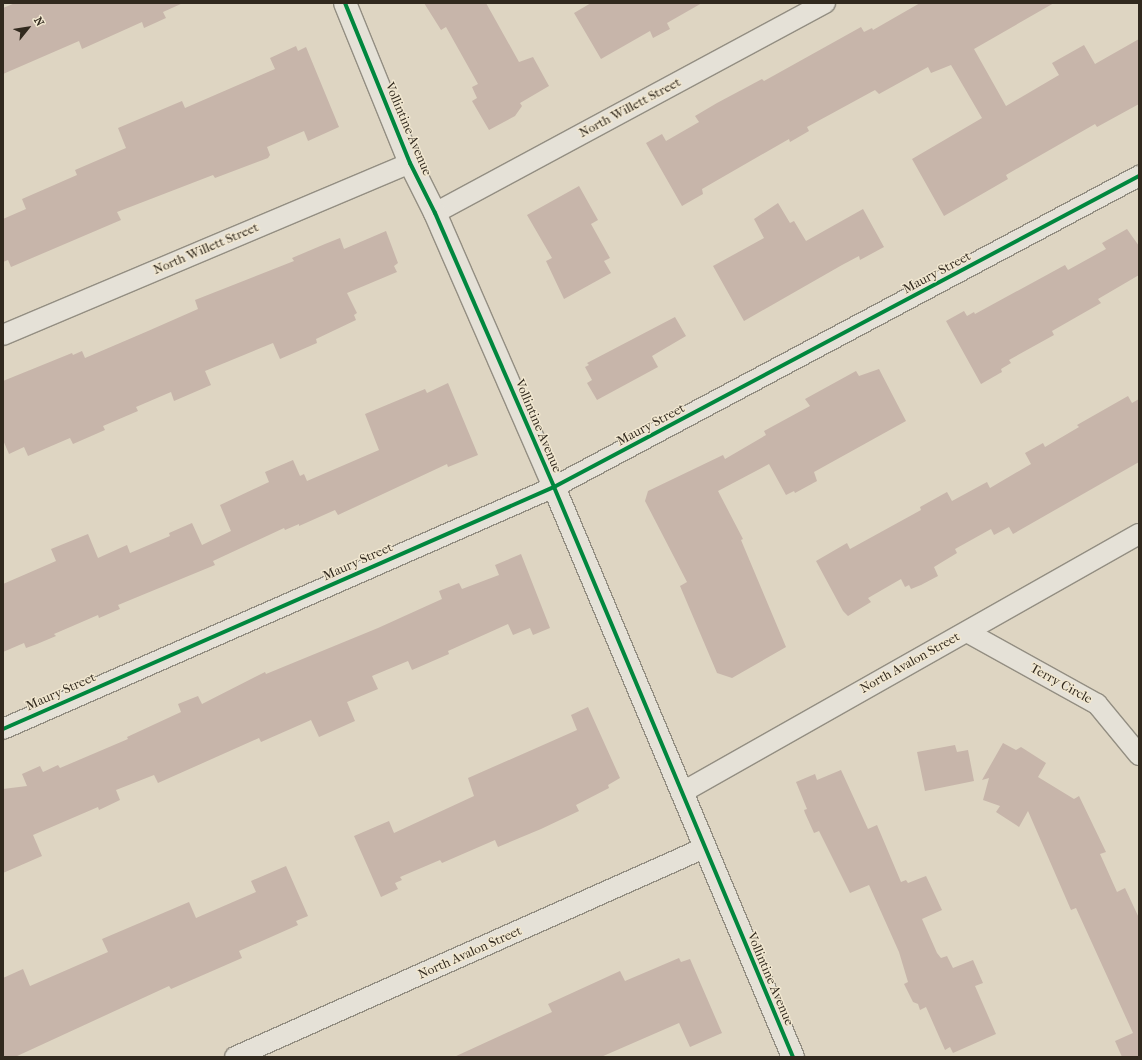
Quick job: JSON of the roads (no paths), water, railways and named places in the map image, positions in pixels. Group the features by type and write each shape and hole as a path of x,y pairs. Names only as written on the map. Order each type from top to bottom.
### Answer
{"street":[{"name":"Vollintine Avenue","path":"345,3 410,162 435,213 554,487 681,794 793,1057"},
{"name":"North Willett Street","path":"435,213 825,3"},
{"name":"North Willett Street","path":"3,335 410,162"},
{"name":"Maury Street","path":"3,729 554,487 1139,176"},
{"name":"North Avalon Street","path":"681,794 1139,534"},
{"name":"Terry Circle","path":"967,632 1097,704 1139,755"},
{"name":"North Avalon Street","path":"235,1057 704,848"}]}
